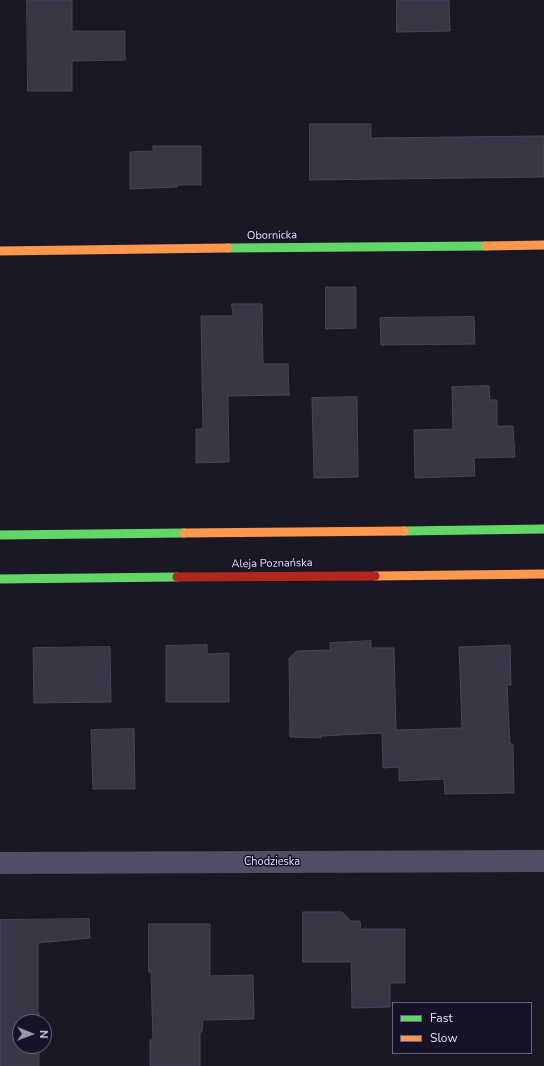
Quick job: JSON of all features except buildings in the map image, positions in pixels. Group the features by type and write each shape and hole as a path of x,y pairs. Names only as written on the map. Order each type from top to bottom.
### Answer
{"main road":[{"name":"Obornicka","path":"0,251 544,245"},
{"path":"0,535 544,529"},
{"name":"Aleja Poznańska","path":"0,579 544,574"}],"street":[{"name":"Chodzieska","path":"0,863 544,861"}],"traffic: fast":[{"path":"228,248 486,246"},
{"path":"404,531 544,529"},
{"path":"0,535 184,533"},
{"path":"0,579 177,577"}],"traffic: slow":[{"path":"486,246 544,245"},
{"path":"0,251 228,248"},
{"path":"184,533 404,531"},
{"path":"375,576 544,574"}],"traffic: jam":[{"path":"177,577 375,576"}]}
